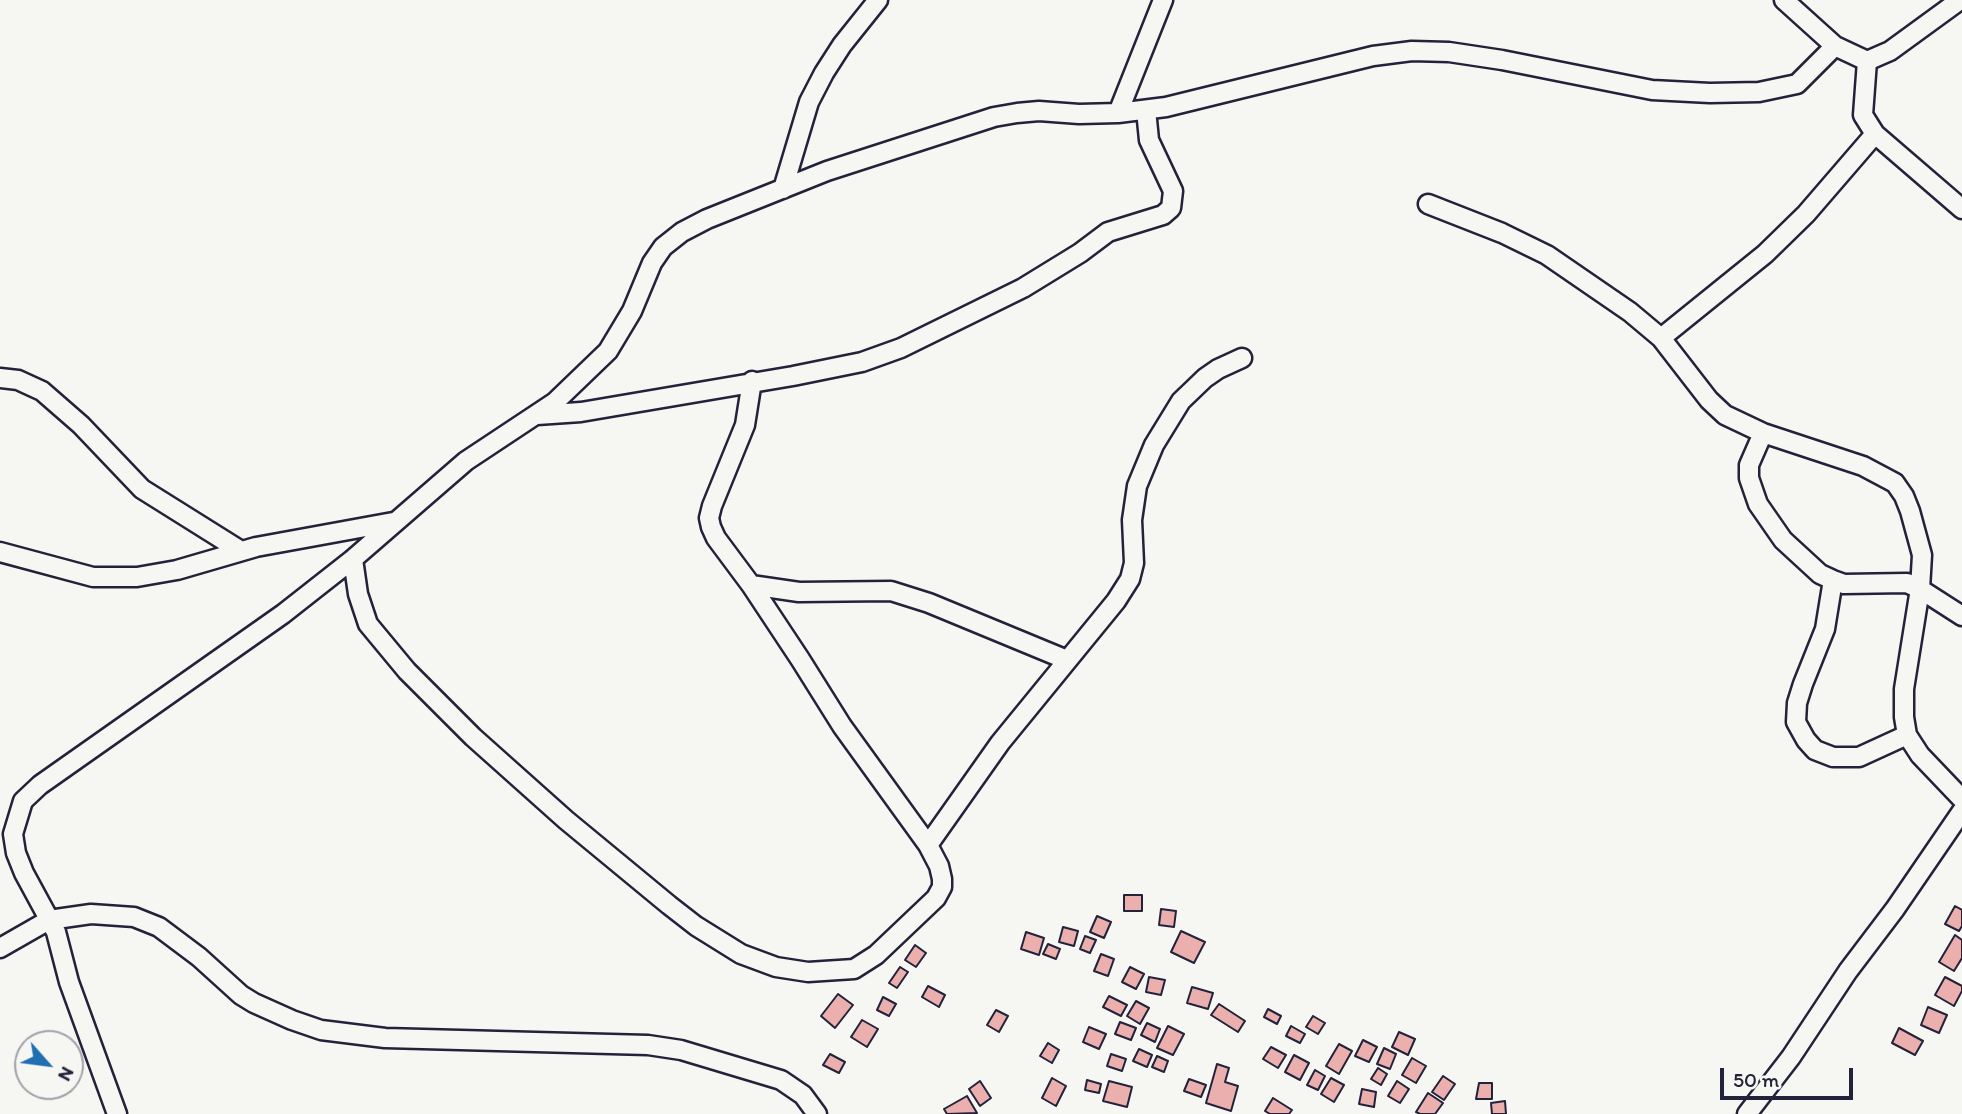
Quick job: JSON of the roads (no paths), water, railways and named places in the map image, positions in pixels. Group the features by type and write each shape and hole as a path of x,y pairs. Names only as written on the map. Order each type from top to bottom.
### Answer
{"street":[{"path":"782,189 814,92 842,46 878,0"},
{"path":"1118,113 1163,0"},
{"path":"1784,0 1835,46 1867,61 1891,51 1960,0"},
{"path":"117,1114 69,982 56,932 16,853 13,834 23,801 40,785 232,650 352,559 467,461 555,402 608,351 632,312 652,263 663,247 682,232 707,219 827,171 995,117 1039,111 1118,113 1166,107 1373,56 1412,51 1449,52 1652,90 1759,92 1797,84 1835,46"},
{"path":"1867,61 1863,115 1875,134 1962,209"},
{"path":"537,415 581,412 842,366 901,348 1043,278 1108,232 1163,215 1171,208 1173,191 1149,141 1146,110"},
{"path":"1661,338 1765,254 1806,214 1875,134"},
{"path":"1428,204 1502,233 1547,255 1649,326 1709,400 1725,415 1763,433 1863,466 1895,483 1910,511 1922,555 1920,589 1904,689 1907,735 1920,755 1962,799"},
{"path":"928,845 1000,743 1116,601 1130,579 1134,564 1133,501 1137,486 1154,445 1181,401 1218,369 1242,358"},
{"path":"0,378 18,380 42,391 81,425 142,489 241,551"},
{"path":"352,559 358,594 368,624 407,671 473,737 566,820 696,926 741,954 776,967 808,972 854,970 867,962 936,898 942,887 939,866 928,845 842,726 751,585 716,538 709,518 745,425 752,381"},
{"path":"1763,433 1749,465 1752,491 1783,541 1820,573 1833,580 1844,584 1899,583 1920,589 1962,616"},
{"path":"0,552 93,577 137,577 177,570 241,551 395,522"},
{"path":"1833,580 1825,629 1797,703 1796,722 1815,750 1833,757 1859,757 1907,735"},
{"path":"751,585 799,592 891,591 929,603 1066,660"},
{"path":"1747,1114 1791,1057 1848,971 1895,909 1962,811"},
{"path":"0,948 49,920 109,914 146,920 199,957 247,999 321,1030 385,1038 648,1045 681,1050 781,1080 803,1095 817,1114"}]}
